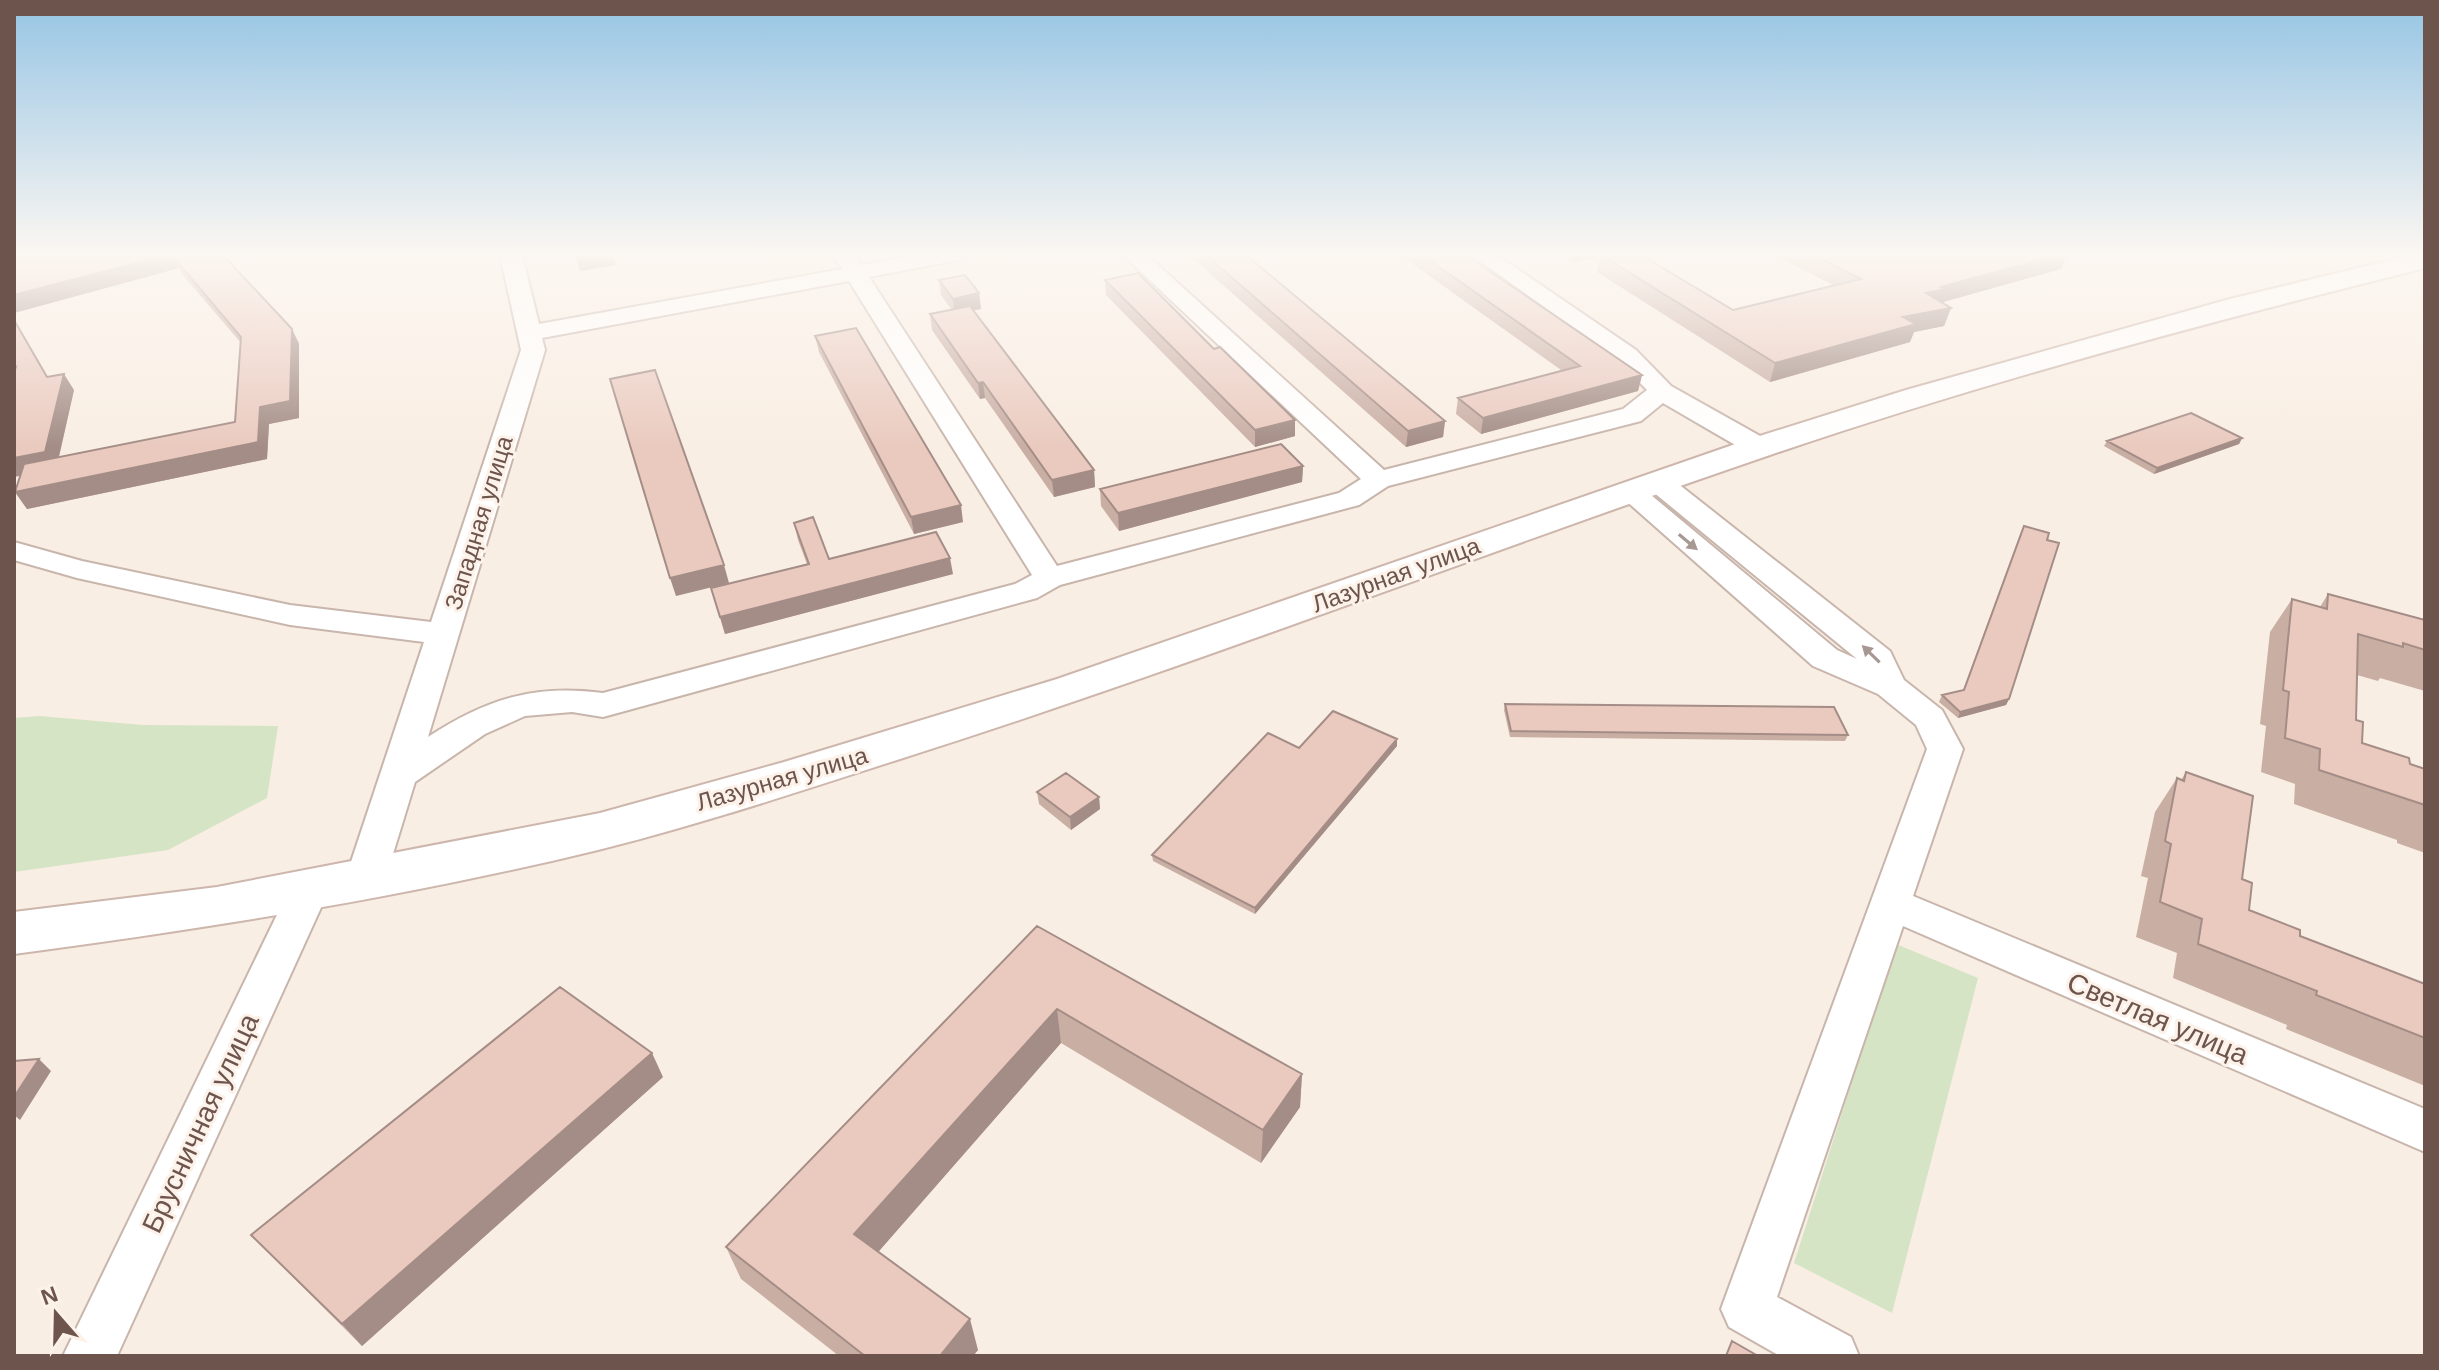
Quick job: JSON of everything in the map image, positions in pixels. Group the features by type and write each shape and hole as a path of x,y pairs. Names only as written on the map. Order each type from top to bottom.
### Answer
{"street":[{"name":"Западная улица","path":"365,880 399,781 533,350 526,319"},
{"path":"529,333 594,319"},
{"path":"884,319 1049,578"},
{"path":"1203,319 1378,480"},
{"path":"1576,319 1617,347 1662,391 1759,447"},
{"name":"Лазурная улица","path":"14,933 217,907 600,831 944,731 1276,618 1759,447 1945,389 2192,319"},
{"path":"399,781 466,730 528,701 574,699 603,705 1026,591 1049,578 1349,499 1378,480 1632,415 1662,391"},
{"path":"1643,486 1825,658 1890,686 1930,718 1945,749 1747,1309 1832,1356"},
{"path":"14,551 77,569 290,615 443,634"},
{"name":"Брусничная улица","path":"90,1356 309,890"},
{"name":"Светлая улица","path":"1891,904 2425,1131"}],"green space":[{"path":"39,716 143,725 278,726 267,798 168,850 14,872 14,718"},
{"path":"1896,944 1978,978 1892,1313 1794,1263"}],"building":[{"path":"226,319 283,319 292,329 290,401 260,407 258,442 15,492 24,464 235,422 241,337"},
{"path":"933,319 980,319 1094,470 1052,480 983,382 978,383"},
{"path":"1144,319 1184,319 1214,349 1220,347 1295,420 1255,430"},
{"path":"1279,319 1323,319 1445,421 1408,431"},
{"path":"1513,319 1560,319 1642,375 1483,418 1458,398 1580,366"},
{"path":"1704,319 1907,319 1916,324 1775,363"},
{"path":"14,320 47,377 64,374 45,452 14,458 16,367"},
{"path":"856,328 961,505 911,517 815,336"},
{"path":"655,370 724,565 670,578 610,379"},
{"path":"2191,413 2242,438 2157,468 2107,441"},
{"path":"1281,444 1303,466 1118,513 1100,489"},
{"path":"813,517 829,559 936,532 950,558 720,617 711,588 809,564 794,523"},
{"path":"2024,526 2049,533 2047,540 2059,543 2009,699 1960,712 1942,695 1964,690"},
{"path":"2328,594 2425,620 2425,650 2358,634 2356,720 2363,722 2362,743 2409,758 2410,764 2425,769 2425,805 2319,770 2320,749 2285,738 2289,692 2283,690 2292,599 2327,609"},
{"path":"1505,704 1834,707 1848,735 1511,731"},
{"path":"1333,711 1397,739 1255,908 1152,855 1268,733 1299,748"},
{"path":"2186,772 2253,796 2242,879 2252,883 2249,910 2300,930 2300,936 2425,984 2425,1038 2198,944 2202,919 2160,902 2171,844 2165,841 2177,778 2184,781"},
{"path":"1066,773 1099,797 1070,817 1037,792"},
{"path":"1037,926 1302,1074 1263,1130 1057,1009 854,1234 970,1319 940,1356 865,1356 726,1247"},
{"path":"560,987 652,1053 342,1324 251,1235"},
{"path":"39,1059 14,1097 14,1061"},
{"path":"1732,1341 1758,1356 1726,1356"}]}
